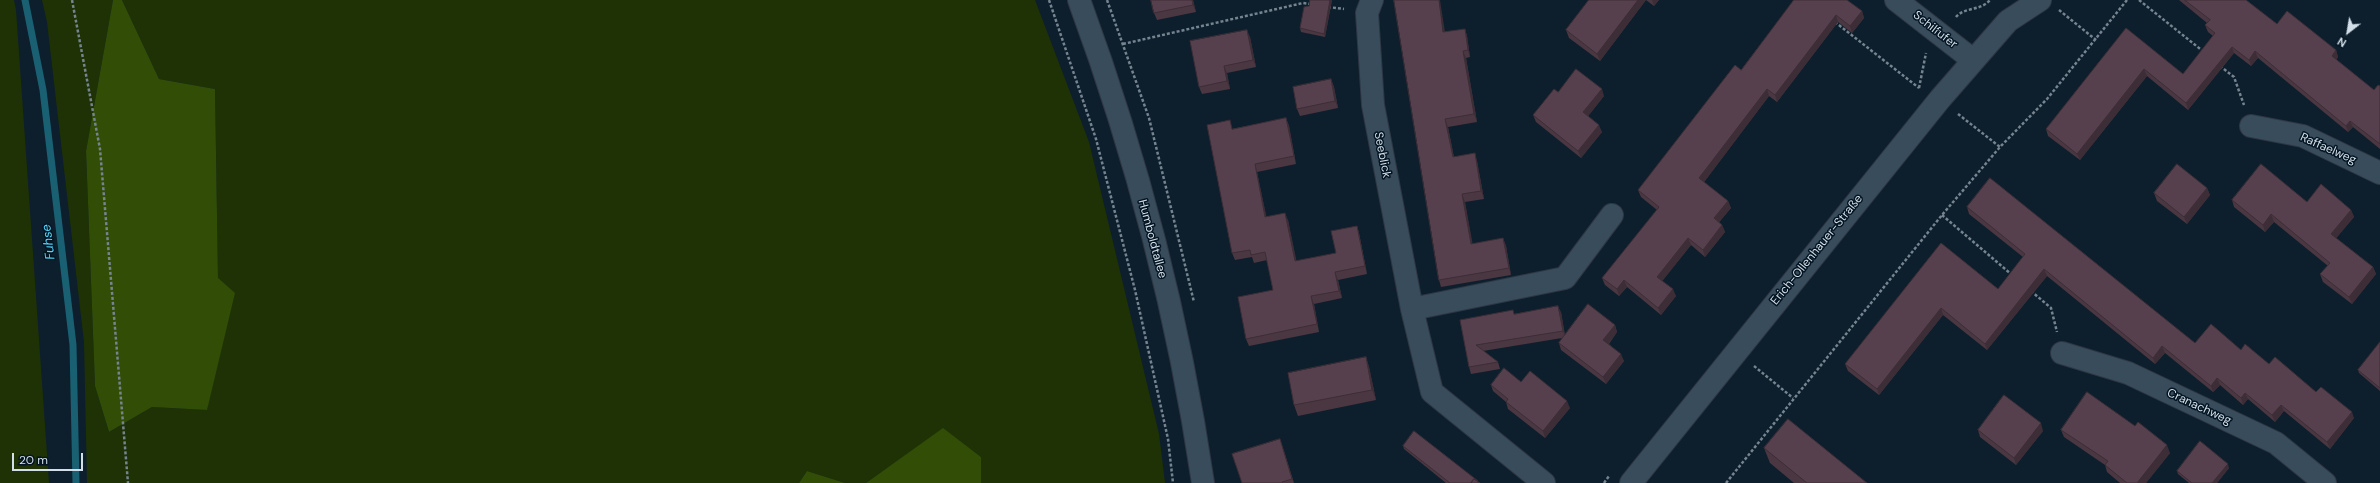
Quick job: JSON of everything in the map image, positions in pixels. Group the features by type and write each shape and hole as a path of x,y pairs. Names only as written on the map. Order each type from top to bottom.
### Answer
{"street":[{"name":"Humboldtallee","path":"1079,0 1126,138 1166,291 1196,439 1203,483"},
{"name":"Schilfufer","path":"1896,0 1973,60"},
{"name":"Erich-Ollenhauer-Straße","path":"1631,483 1940,99 2008,20 2016,0"},
{"name":"Erich-Ollenhauer-Straße","path":"2008,20 2046,2"},
{"name":"Seeblick","path":"1369,6 1373,105 1412,310 1432,392 1544,483"},
{"name":"Raffaelweg","path":"2251,126 2303,136 2380,173"},
{"path":"1412,310 1565,278 1612,215"},
{"name":"Cranachweg","path":"2062,354 2128,372 2276,443 2325,483"}],"path":[{"path":"72,0 100,149 128,483"},
{"path":"1049,0 1096,139 1136,290 1168,439 1173,483"},
{"path":"1726,483 1942,215 2000,147 2047,99 2127,0"},
{"path":"2139,0 2210,57"},
{"path":"2046,2 2096,40"},
{"path":"1123,44 1303,3 1317,5"},
{"path":"1324,6 1369,6"},
{"path":"1831,20 1919,88 1940,99 2000,147"},
{"path":"2216,62 2234,76 2251,126"},
{"path":"1942,215 2015,277"},
{"path":"2027,288 2051,308 2062,354"},
{"path":"1754,366 1793,398"}],"green space":[{"path":"0,0 14,0 16,10 49,483 0,483"},
{"path":"42,0 113,0 86,151 95,386 109,432 152,407 207,410 218,278 215,89 159,79 122,0 1035,0 1089,142 1159,434 1165,483 981,483 981,457 943,429 866,483 845,483 807,471 799,483 87,483 84,342 47,22"},
{"path":"113,0 122,0 159,79 215,89 218,278 235,293 207,410 152,407 109,432 95,386 86,151"},
{"path":"943,428 981,457 981,483 866,483"},
{"path":"807,471 845,483 799,483"}],"building":[{"path":"1151,0 1192,0 1193,5 1154,13"},
{"path":"1310,0 1330,0 1324,34 1300,28 1304,7 1309,6"},
{"path":"1394,0 1439,0 1443,32 1465,29 1468,50 1463,51 1474,114 1445,119 1453,157 1475,153 1481,191 1462,194 1471,244 1503,238 1509,268 1439,280"},
{"path":"1589,0 1638,0 1597,54 1566,30"},
{"path":"1794,0 1847,0 1862,11 1850,26 1836,15 1775,95 1767,89 1699,178 1728,201 1714,218 1722,225 1703,250 1688,238 1657,277 1673,289 1658,308 1624,280 1617,289 1602,278 1659,207 1638,190 1735,65 1741,70"},
{"path":"2185,0 2246,0 2277,24 2287,11 2336,50 2332,56 2374,90 2378,85 2380,86 2380,144 2350,121 2346,126 2255,51 2249,60 2232,47 2186,103 2144,69 2077,154 2046,129 2126,28 2183,74 2215,33 2205,25 2210,20"},
{"path":"1247,30 1253,60 1224,66 1227,81 1199,87 1190,41"},
{"path":"1576,69 1602,89 1583,112 1599,125 1578,151 1533,115 1554,89 1558,92"},
{"path":"1331,79 1335,101 1297,109 1293,87"},
{"path":"1286,118 1294,156 1255,164 1265,217 1285,213 1295,261 1336,253 1331,231 1357,226 1365,266 1335,272 1339,291 1311,296 1317,324 1246,339 1238,297 1273,290 1265,252 1251,255 1250,250 1232,253 1207,125 1230,120 1232,129"},
{"path":"2177,164 2207,188 2184,217 2154,193"},
{"path":"2261,164 2307,202 2321,184 2351,210 2331,234 2373,267 2349,297 2320,274 2330,263 2271,214 2263,225 2232,200"},
{"path":"1990,178 2195,343 2211,324 2241,350 2245,344 2269,364 2275,357 2316,392 2321,387 2352,412 2327,442 2281,405 2272,415 2245,393 2241,398 2217,378 2211,386 2162,346 2153,358 2044,269 1985,344 1941,308 1877,389 1845,364 1941,243 1998,289 2025,254 1967,207"},
{"path":"1588,304 1615,325 1603,340 1621,354 1603,377 1559,343"},
{"path":"1558,306 1563,331 1476,345 1498,362 1469,367 1460,320 1513,310 1514,314"},
{"path":"2380,342 2380,388 2358,370"},
{"path":"1366,357 1372,390 1294,405 1288,373"},
{"path":"1504,368 1521,382 1530,371 1567,401 1543,431 1506,402 1508,399 1491,385"},
{"path":"2087,392 2135,426 2138,422 2167,445 2137,483 2127,483 2105,465 2108,461 2061,430"},
{"path":"2004,395 2041,423 2014,458 1978,430"},
{"path":"1788,419 1867,483 1807,483 1764,448"},
{"path":"1414,431 1478,481 1474,479 1471,483 1450,483 1403,446"},
{"path":"1280,439 1292,479 1282,482 1283,483 1242,483 1232,454"},
{"path":"2200,441 2228,464 2212,483 2192,483 2177,471"},
{"path":"1474,479 1480,483 1471,483"}],"waterway":[{"name":"Fuhse","path":"25,0 43,90 73,345 76,483"}]}
